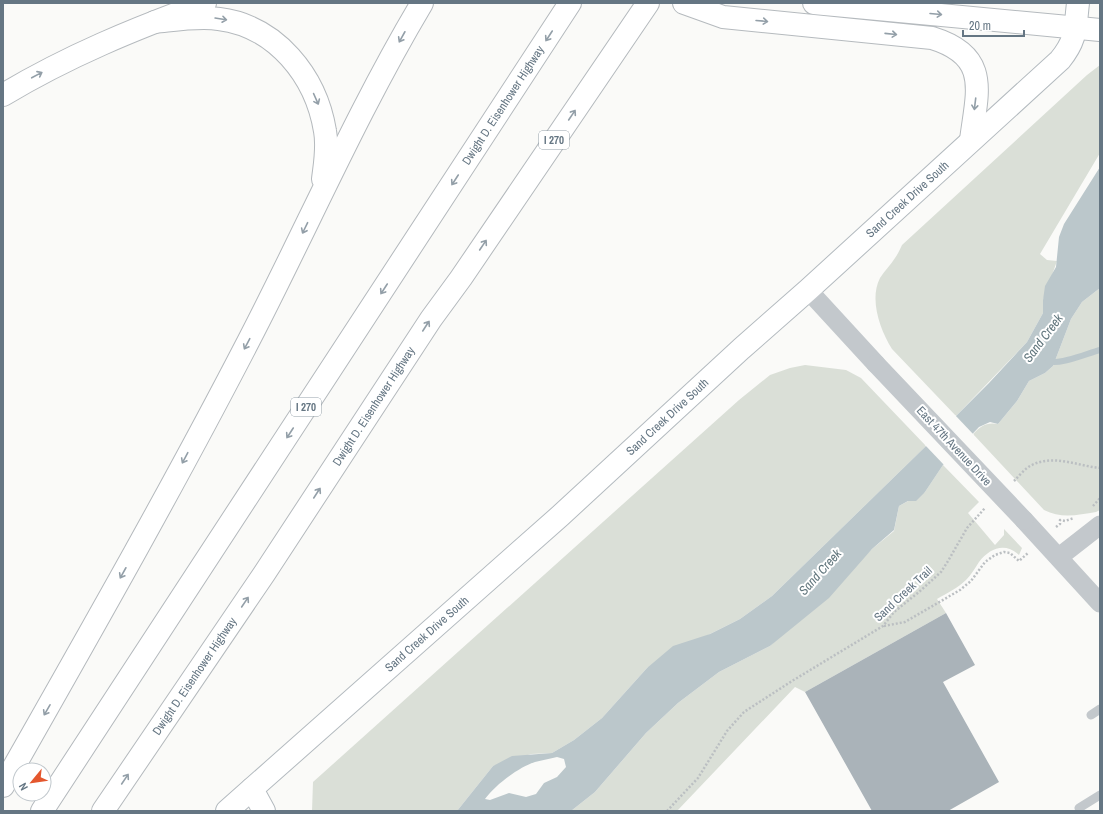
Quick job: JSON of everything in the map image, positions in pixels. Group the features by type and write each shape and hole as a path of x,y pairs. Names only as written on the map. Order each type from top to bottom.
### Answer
{"main road":[{"path":"3,95 60,63 122,35 206,3"},
{"path":"3,786 70,669 234,367 386,66 422,3"},
{"name":"Dwight D. Eisenhower Highway","path":"42,811 570,3"},
{"name":"Dwight D. Eisenhower Highway","path":"103,811 264,574 431,319 648,3"},
{"path":"684,3 723,17 925,38 947,43 961,51 971,63 976,75 977,91 971,140"},
{"path":"814,3 1100,30"},
{"name":"Sand Creek Drive South","path":"227,811 560,516 741,349 808,290 1060,60 1072,43 1078,3"},
{"path":"155,22 199,18 218,18 236,22 260,33 279,45 311,86 320,107 327,144 322,192"},
{"path":"252,789 264,811"}],"street":[{"name":"East 47th Avenue Drive","path":"808,290 1059,557 1100,603"},
{"path":"1059,557 1100,525"}],"lane":[{"path":"1091,715 1100,709"},
{"path":"1080,808 1100,795"}],"path":[{"path":"1011,483 1031,465 1042,461 1061,461 1100,468"},
{"name":"Sand Creek Trail","path":"667,811 698,778 727,731 744,712 883,626 894,612 941,572 967,528 990,504"},
{"path":"883,626 905,622 960,590 971,581 985,562 995,555 1010,552 1019,560 1026,554"}],"shaded area":[{"path":"1100,65 1100,153 1040,254 1047,260 1057,261 1043,300 1043,313 1027,342 956,416 892,349 877,314 876,295 880,278 893,261 902,245 1087,75"},
{"path":"1100,288 1100,510 1076,515 1057,515 1044,510 973,434 984,425 998,424 1017,401 1029,381 1045,373 1053,366 1071,319 1082,302"},
{"path":"805,365 846,370 861,378 926,446 772,596 740,619 647,668 602,718 574,740 552,753 531,754 493,766 457,811 312,811 313,782 739,400 770,375 790,368"},
{"path":"943,465 979,502 968,513 995,545 1004,535 1004,529 1022,548 1019,555 1014,551 1003,548 993,550 983,557 970,576 963,583 937,599 946,613 805,692 795,687 677,811 571,811 595,792 646,733 678,703 719,672 770,646 872,549 894,531 899,506 925,492"}],"water":[{"name":"Sand Creek","path":"1100,167 1100,288 1082,302 1071,319 1053,366 1045,373 1029,381 1017,401 998,424 990,422 979,427 943,465 925,492 916,501 908,501 899,506 894,530 872,549 829,598 770,646 719,672 678,703 646,733 595,792 571,811 457,811 493,766 512,756 552,753 574,740 602,718 647,668 673,646 710,634 740,619 772,596 926,446 989,383 1027,342 1043,313 1045,286 1056,267 1059,237 1064,224","holes":["557,757 564,759 566,767 557,777 544,783 536,794 526,797 509,793 490,800 485,799 501,782 529,764"]}],"pier":[{"path":"955,415 974,435 945,466 925,445"}],"building":[{"path":"946,613 975,665 943,682 999,782 948,811 872,811 805,692"}],"waterway":[{"path":"1048,361 1066,361 1100,350"}]}
